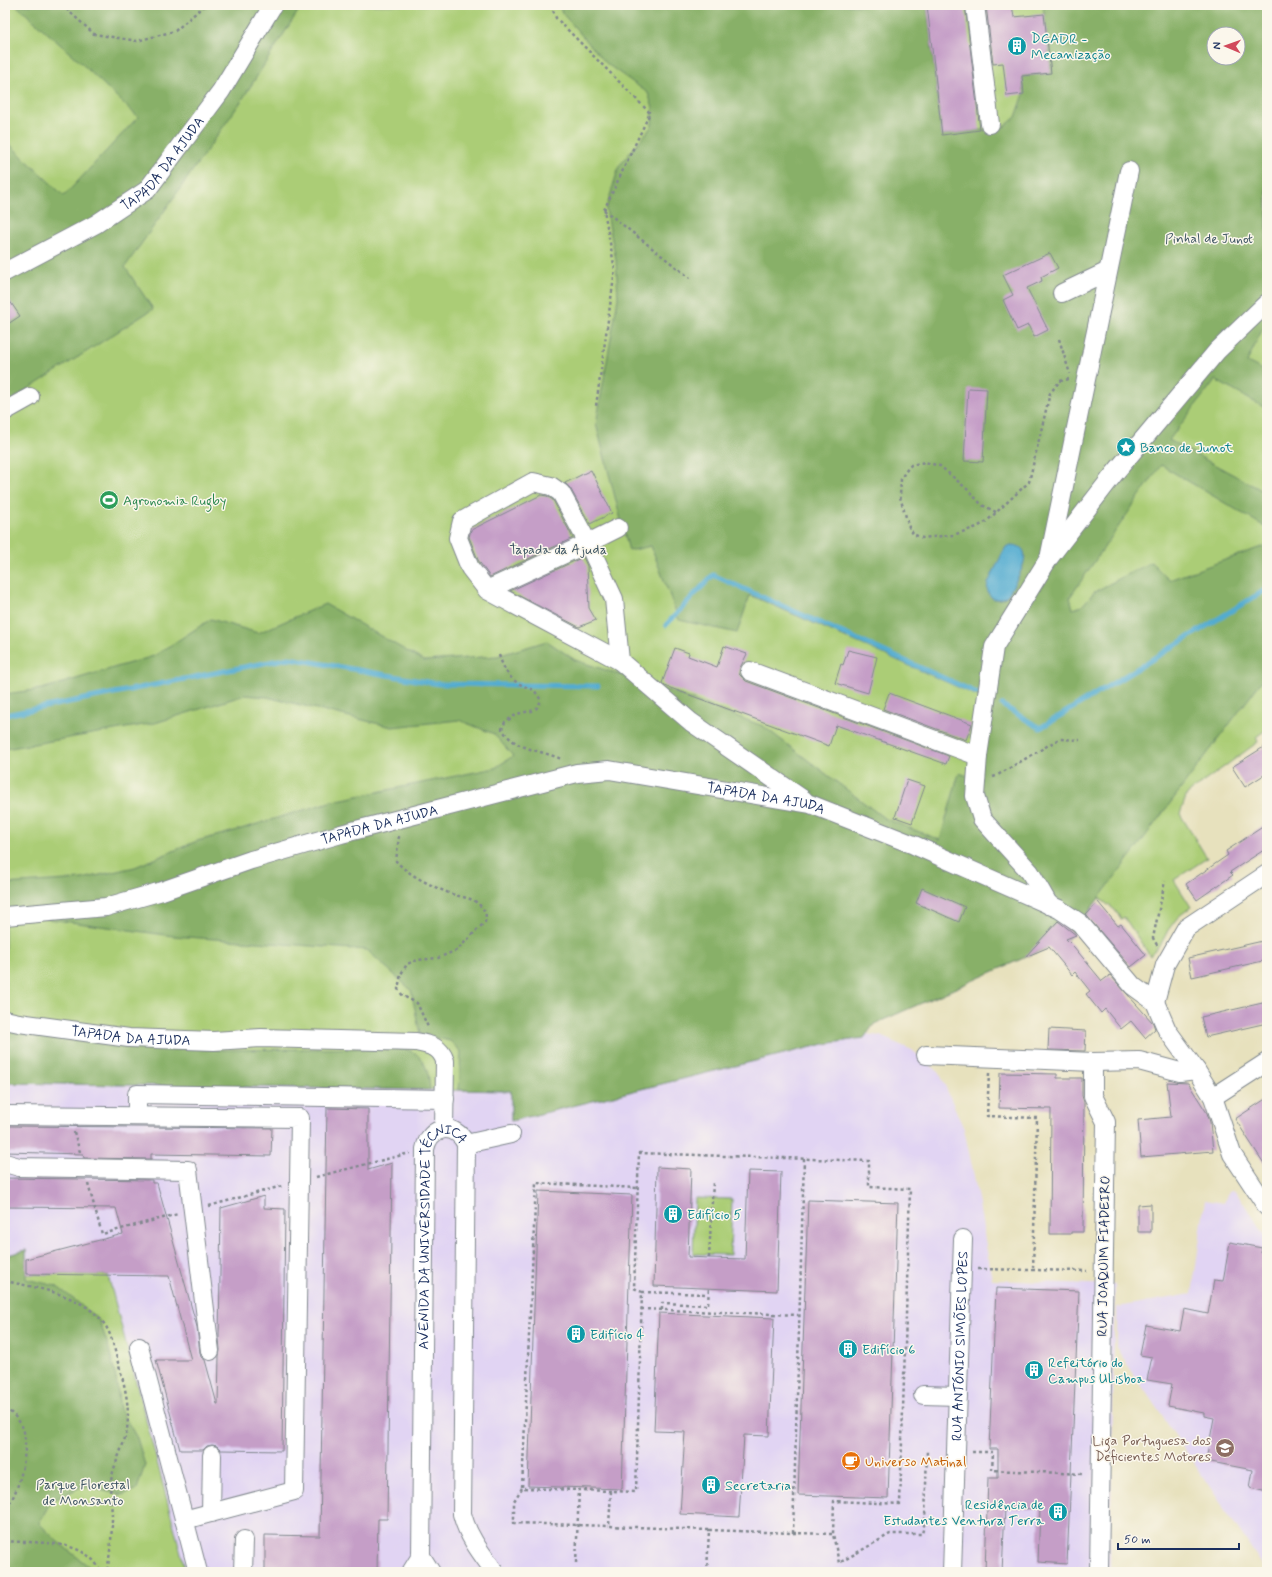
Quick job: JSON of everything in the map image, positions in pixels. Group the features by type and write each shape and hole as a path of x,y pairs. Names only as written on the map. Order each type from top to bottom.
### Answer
{"street":[{"name":"TAPADA DA AJUDA","path":"5,272 96,224 147,190 221,91 273,5"},
{"path":"975,5 990,124"},
{"path":"1049,558 1129,170"},
{"path":"1062,293 1108,271"},
{"path":"1049,905 1030,872 982,819 975,796 978,756 994,647 1049,558 1114,474 1218,351 1267,303"},
{"path":"5,411 30,397"},
{"path":"620,661 614,599 588,543 561,493 551,486 533,482 462,521 458,538 470,568 487,590 620,661 691,722 810,804"},
{"path":"487,590 618,528"},
{"path":"750,671 978,756"},
{"name":"TAPADA DA AJUDA","path":"5,916 106,907 162,891 258,858 340,834 577,773 609,770 810,804 914,845 1049,905 1080,923 1133,986 1155,1002"},
{"path":"1267,874 1186,928 1165,964 1155,1002 1167,1030 1196,1070 1213,1097 1232,1154 1267,1207"},
{"name":"TAPADA DA AJUDA","path":"5,1020 129,1038 214,1041 284,1038 416,1042 432,1045"},
{"path":"432,1045 442,1053 445,1061 444,1129"},
{"path":"926,1055 1092,1062 1139,1061 1180,1072 1196,1070"},
{"name":"RUA JOAQUIM FIADEIRO","path":"1092,1062 1094,1096 1106,1122 1099,1572"},
{"path":"1213,1097 1267,1062"},
{"path":"137,1116 137,1094 445,1099"},
{"path":"5,1115 300,1118 294,1491 184,1520"},
{"name":"AVENIDA DA UNIVERSIDADE TÉCNICA","path":"430,1572 421,1556 425,1149 429,1138 438,1130 451,1129 462,1137 466,1144 462,1514 465,1528 473,1542 495,1572"},
{"path":"466,1144 511,1134"},
{"path":"10,1166 188,1170 210,1351"},
{"name":"RUA ANTÓNIO SIMÕES LOPES","path":"952,1572 963,1239"},
{"path":"139,1348 198,1572"},
{"path":"923,1395 958,1396"},
{"path":"211,1513 212,1455"},
{"path":"243,1572 244,1540"},
{"path":"411,1572 421,1556"}],"path":[{"path":"62,5 94,34 137,41 174,31 205,5"},
{"path":"552,5 556,18 650,113 604,210 615,270 596,406"},
{"path":"604,210 690,278"},
{"path":"996,512 982,505 968,489 940,466 925,462 911,466 901,479 900,497 909,527 913,534 922,538 953,535 977,527 996,512 1029,482 1050,392 1060,381 1071,378 1059,339"},
{"path":"499,655 504,670 521,686 534,690 541,700 537,708 530,713 520,713 504,722 502,729 508,738 516,744 557,758 573,766 577,773"},
{"path":"976,777 996,776 1059,739 1080,740"},
{"path":"408,817 400,828 396,861 404,870 450,894 466,897 480,903 486,913 485,922 457,950 438,958 417,960 407,964 401,974 398,989 403,996 417,1003 427,1022 432,1045"},
{"path":"1157,945 1153,938 1165,881"},
{"path":"989,1058 987,1116 1037,1118 1033,1270"},
{"path":"70,1116 102,1234 425,1149"},
{"path":"708,1294 642,1292 634,1288 639,1153 870,1161 869,1187 910,1189 900,1504 834,1501 833,1534 839,1562 890,1534 922,1534 925,1522 927,1449"},
{"path":"793,1533 798,1315 804,1159"},
{"path":"710,1258 714,1182"},
{"path":"638,1188 536,1183 522,1488 514,1501 514,1522 833,1534"},
{"path":"962,1268 1103,1272"},
{"path":"5,1281 52,1292 79,1303 90,1309 99,1317 110,1336 125,1386 128,1413 127,1429 123,1446 111,1482 112,1538 107,1572"},
{"path":"662,1310 662,1303 708,1305 709,1288"},
{"path":"522,1488 636,1492 642,1292"},
{"path":"642,1309 798,1315"},
{"path":"5,1408 22,1426 25,1444 24,1467 17,1487 5,1509"},
{"path":"956,1451 993,1452 992,1470 1100,1475"},
{"path":"576,1563 579,1490"},
{"path":"609,1526 611,1491"},
{"path":"708,1572 709,1530"},
{"path":"5,1541 61,1544 73,1547 84,1552 92,1559 101,1572"}],"shaded area":[{"path":"858,1033 880,1036 912,1050 940,1074 964,1129 974,1176 992,1280 1115,1285 1110,1572 180,1572 5,1280 5,1080"},
{"name":"Liga Portuguesa dos Deficientes Motores","path":"1228,1192 1236,1192 1267,1238 1267,1572 1117,1349 1117,1307 1192,1294 1205,1200 1224,1203"}],"green space":[{"name":"Tapada da Ajuda","path":"5,5 1267,5 1267,729 1256,737 1258,742 1187,794 1180,814 1207,858 1174,880 1191,907 1178,917 1168,930 1161,944 1150,956 1124,917 1121,919 1115,910 1099,898 1069,938 874,1024 864,1038 824,1044 511,1121 511,1091 5,1083"},
{"path":"16,5 302,5 240,103 125,267 153,309 5,404 5,140 64,196 138,117 80,62"},
{"name":"Pinhal de Junot","path":"559,5 927,5 942,135 1004,127 1016,117 1024,94 1022,76 1051,73 1043,5 1267,5 1267,325 1262,330 1247,362 1267,372 1267,409 1215,380 1169,440 1267,493 1267,528 1161,465 1070,597 1073,609 1082,606 1094,592 1151,562 1169,580 1267,545 1267,674 1069,938 874,1024 864,1038 824,1044 511,1121 511,1091 459,1090 461,1052 450,1041 420,1034 411,990 367,950 173,936 5,913 5,884 82,879 135,867 197,841 333,801 495,768 513,756 494,734 459,720 392,727 267,697 245,695 155,723 5,749 5,694 42,689 154,656 211,619 258,633 325,604 424,661 497,656 547,641 575,660 658,687 763,726 884,818 940,840 959,773 968,776 980,697 750,595 737,633 679,620 651,546 629,551 596,424 618,298 616,260 606,209 619,166 652,126 653,108 648,93 607,64 562,13","holes":["1021,548 1024,553 1021,570 1009,593 1001,599 991,597"]},
{"path":"5,1025 90,1042 224,1050 405,1049 412,1051 417,1055 425,1065 430,1090 5,1083"},
{"path":"695,1198 732,1199 730,1255 693,1254"},
{"name":"Parque Florestal de Monsanto","path":"26,1250 26,1274 108,1275 186,1572 5,1572 5,1256"},
{"name":"Parque Florestal de Monsanto","path":"26,1250 26,1279 56,1286 99,1320 108,1345 116,1378 120,1409 137,1438 145,1465 137,1489 122,1495 83,1486 51,1501 39,1523 58,1542 92,1569 93,1572 5,1572 5,1256"}],"water":[{"path":"1011,545 1019,547 1024,551 1025,557 1023,565 1009,593 1001,599 993,598 988,593 988,583 1006,547"}],"building":[{"path":"927,5 965,5 980,130 942,135"},
{"name":"DGADR - Mecanização","path":"986,5 1012,5 1014,17 1044,14 1051,73 1022,76 1024,94 1007,96 1003,63 993,64"},
{"path":"1050,253 1058,268 1041,277 1042,281 1027,288 1048,330 1034,337 1028,325 1017,330 1003,300 1013,295 1003,275"},
{"path":"5,294 20,316 5,326"},
{"path":"968,388 987,389 983,462 964,461"},
{"path":"591,470 612,513 590,524 570,488 565,483"},
{"path":"541,495 547,496 553,500 573,538 490,577 478,560 469,537 471,530"},
{"path":"583,557 587,566 589,608 596,620 579,627 510,591"},
{"path":"724,646 747,654 740,668 739,674 746,681 949,756 946,764 836,725 829,746 665,686 662,683 675,648 689,653 688,656 717,667"},
{"path":"848,650 877,657 868,693 835,683 841,664 843,665"},
{"path":"889,693 972,724 966,740 883,709"},
{"path":"1267,745 1267,773 1245,787 1232,767"},
{"path":"907,780 925,786 912,823 895,817"},
{"path":"1267,824 1267,848 1230,872 1233,875 1197,900 1186,884 1228,855 1226,851"},
{"path":"922,888 965,907 959,922 916,903"},
{"path":"1098,902 1118,926 1121,924 1146,955 1131,967 1086,915"},
{"path":"1058,921 1076,935 1066,939 1102,981 1110,975 1153,1023 1155,1029 1145,1038 1131,1021 1121,1029 1105,1009 1101,1013 1086,994 1090,991 1075,972 1072,975 1049,947 1025,957"},
{"path":"1267,940 1267,960 1192,977 1188,958"},
{"path":"1267,1002 1267,1023 1206,1037 1201,1017"},
{"path":"1049,1029 1086,1031 1085,1051 1048,1050"},
{"path":"1000,1073 1057,1074 1057,1078 1082,1078 1082,1096 1084,1102 1083,1232 1071,1232 1071,1234 1050,1234 1051,1109 999,1108"},
{"path":"1167,1082 1188,1083 1207,1113 1210,1122 1213,1151 1141,1157 1138,1120 1171,1117"},
{"path":"1267,1098 1267,1168 1235,1119"},
{"path":"327,1108 368,1109 368,1170 392,1163 387,1519 378,1519 377,1572 265,1572 265,1535 320,1536"},
{"path":"5,1126 272,1128 271,1156 151,1154 151,1159 84,1158 83,1154 5,1152"},
{"name":"Edifício 5","path":"657,1167 691,1169 688,1257 709,1258 745,1259 748,1171 781,1172 777,1291 654,1286"},
{"path":"5,1178 152,1180 152,1183 157,1183 197,1327 201,1357 205,1360 217,1404 220,1350 221,1208 264,1196 264,1208 285,1209 282,1451 221,1450 217,1446 212,1445 207,1446 203,1450 180,1450 156,1360 191,1360 169,1276 26,1274 26,1259 123,1234 116,1208 5,1207"},
{"name":"Edifício 4","path":"538,1191 632,1195 622,1489 528,1486"},
{"name":"Edifício 6","path":"808,1200 898,1203 888,1498 798,1495"},
{"path":"1151,1204 1151,1232 1138,1232 1138,1205"},
{"path":"1230,1242 1262,1248 1261,1253 1267,1254 1267,1492 1250,1488 1253,1470 1206,1461 1214,1418 1204,1416 1204,1413 1168,1406 1172,1384 1147,1380 1152,1357 1140,1355 1146,1325 1180,1331 1184,1309 1208,1314 1214,1280 1223,1281"},
{"name":"Refeitório do Campus ULisboa","path":"996,1288 1079,1291 1067,1564 1038,1562 1040,1509 1005,1508 1002,1572 985,1572 988,1478 998,1478 998,1449 989,1449"},
{"path":"659,1313 774,1318 769,1436 744,1435 739,1517 680,1514 685,1432 654,1431"}],"waterway":[{"path":"666,625 713,575 977,693"},
{"path":"1002,705 1040,728 1267,589"},
{"path":"5,715 289,658 439,684 598,686"}],"place":[{"name":"DGADR - Mecanização","path":"1017,46"},
{"name":"Banco de Junot","path":"1126,447"},
{"name":"Agronomia Rugby","path":"109,500"},
{"name":"Edifício 5","path":"673,1214"},
{"name":"Edifício 4","path":"576,1334"},
{"name":"Edifício 6","path":"848,1349"},
{"name":"Refeitório do Campus ULisboa","path":"1034,1370"},
{"name":"Liga Portuguesa dos Deficientes Motores","path":"1225,1448"},
{"name":"Universo Matinal","path":"851,1461"},
{"name":"Secretaria","path":"711,1485"},
{"name":"Residência de Estudantes Ventura Terra","path":"1058,1512"}]}
